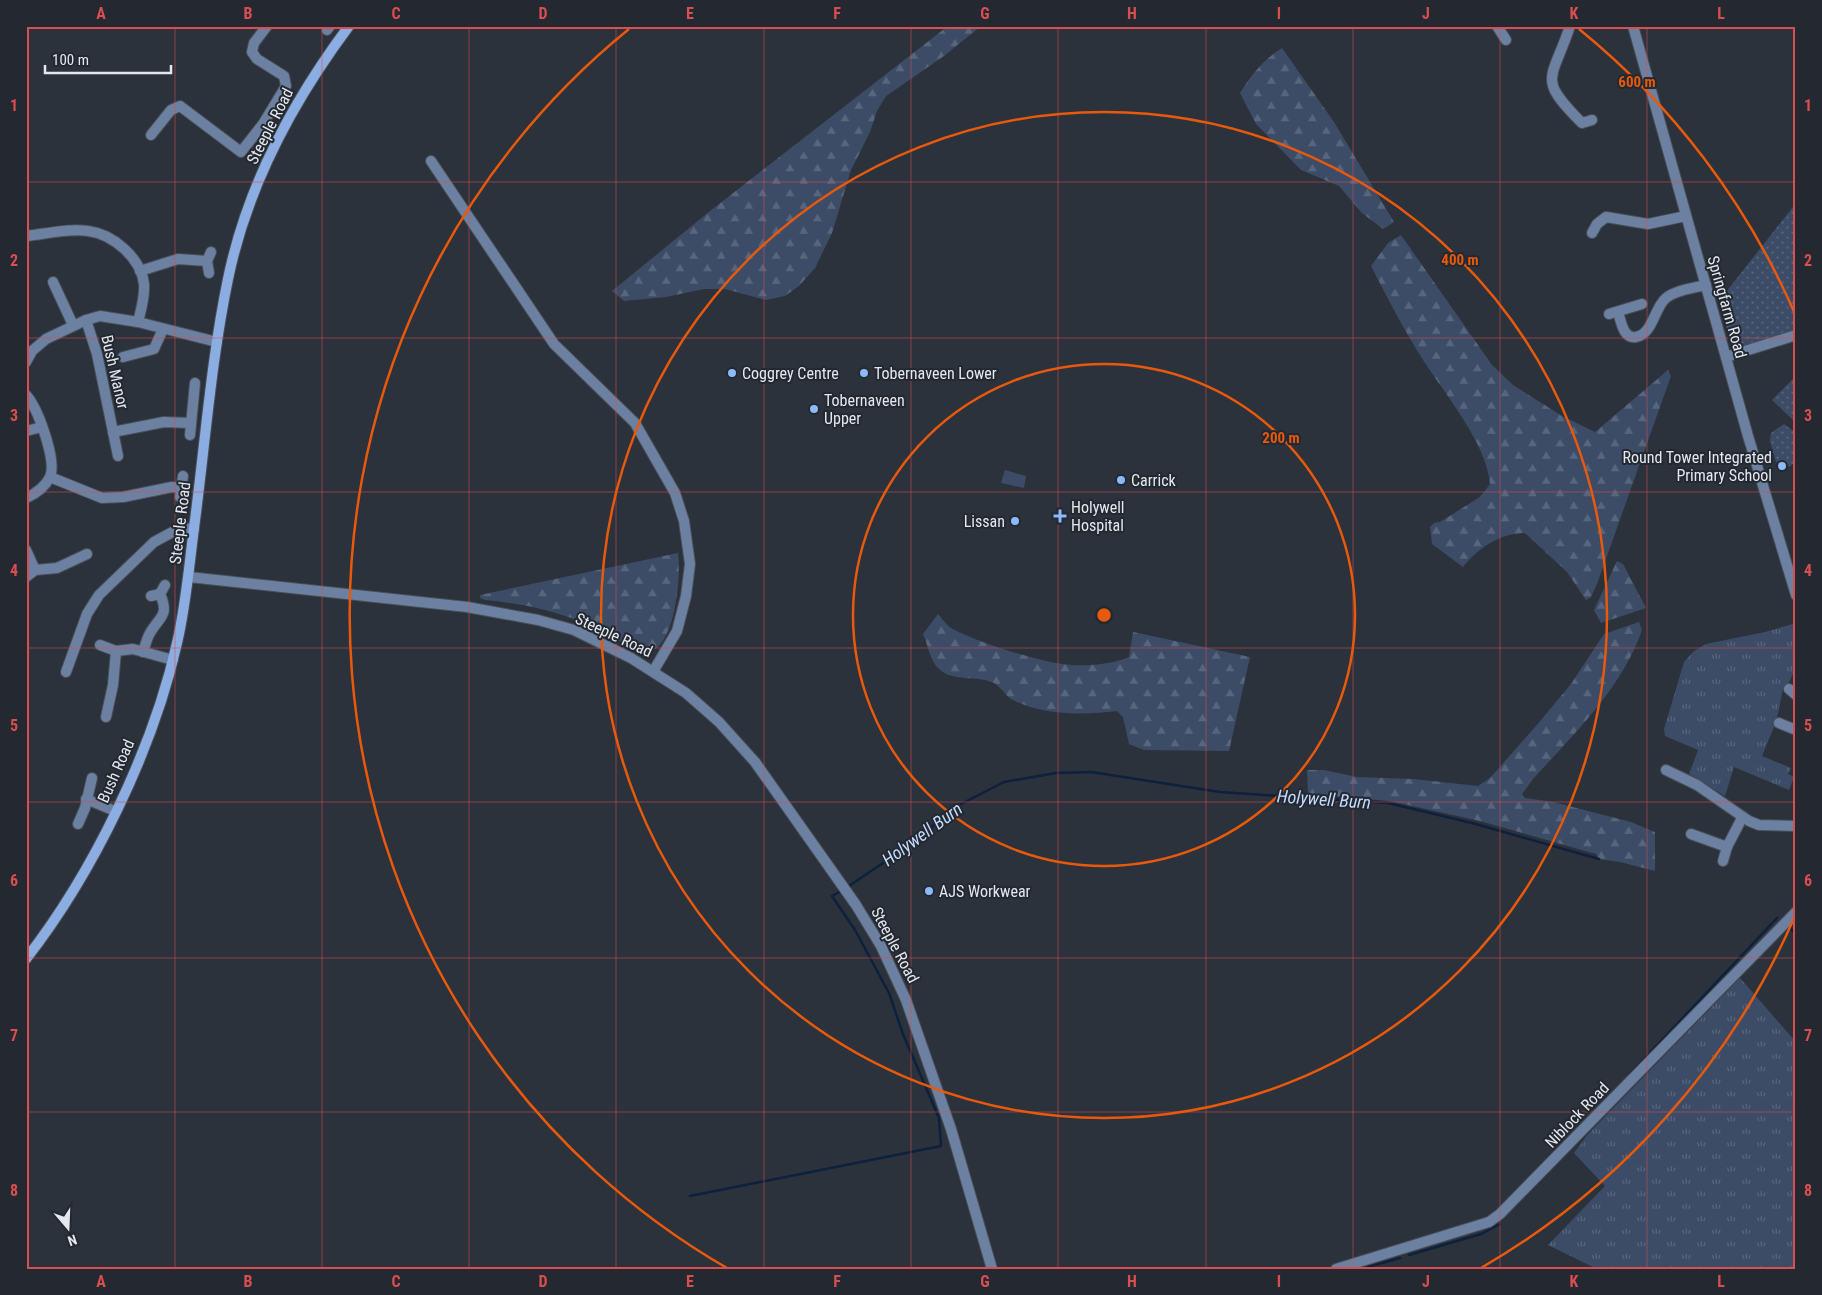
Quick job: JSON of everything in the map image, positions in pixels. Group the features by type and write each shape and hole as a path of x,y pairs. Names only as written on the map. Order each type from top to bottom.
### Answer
{"main road":[{"name":"Steeple Road","path":"188,577 217,342 229,276 253,197 272,151 293,109 349,26"},
{"name":"Bush Road","path":"26,959 56,918 96,850 152,726 173,660 188,577"}],"street":[{"path":"151,135 171,110 180,106 241,152 263,124 286,86 284,76 257,59 252,52 254,43 267,26"},
{"path":"1497,26 1506,40"},
{"path":"1570,26 1553,71 1553,88 1560,101 1582,123 1592,120"},
{"name":"Springfarm Road","path":"1633,26 1726,357 1796,594"},
{"name":"Steeple Road","path":"431,161 554,344 636,423 675,494 684,522 690,564 686,596 677,631 654,670"},
{"path":"1592,233 1597,224 1606,217 1648,224 1686,216"},
{"path":"26,236 76,231 97,233 126,250 140,271 144,292 138,322"},
{"path":"140,271 178,259 209,257 209,273"},
{"path":"53,282 73,325"},
{"path":"1642,304 1614,313 1627,334 1633,337 1640,336 1647,331 1660,306 1668,296 1706,285"},
{"name":"Bush Manor","path":"26,362 29,349 73,325 103,316 138,322 217,342"},
{"name":"Bush Manor","path":"86,320 97,354 118,456"},
{"name":"Bush Manor","path":"123,357 154,349 163,329"},
{"path":"1726,357 1796,335"},
{"path":"190,435 195,383"},
{"path":"26,395 36,408 50,456 50,477 38,491 26,498"},
{"name":"Bush Manor","path":"113,432 164,422 191,423"},
{"path":"26,432 42,427"},
{"path":"50,477 102,498 123,497 172,487 181,492 183,476"},
{"path":"66,672 87,614 99,595 154,542 180,528 194,529"},
{"path":"26,550 35,570"},
{"path":"26,577 35,570 57,568 87,554"},
{"name":"Steeple Road","path":"188,577 459,606 512,615 574,630 654,670 686,693 744,748 846,890 881,946 906,1000 951,1129 992,1269"},
{"path":"143,652 150,632 163,618 164,607 159,592"},
{"path":"100,645 116,651 133,649 173,660"},
{"path":"106,717 114,685 116,651"},
{"path":"1779,723 1795,729"},
{"path":"1671,776 1720,800 1742,818 1759,825 1796,826"},
{"path":"78,824 92,778"},
{"path":"86,800 115,811"},
{"path":"1723,861 1727,847 1742,818"},
{"path":"1691,834 1727,847"},
{"name":"Niblock Road","path":"1336,1269 1489,1222 1500,1214 1796,912"}],"green space":[{"path":"948,26 981,26 944,56 886,96 877,111 870,132 851,170 832,233 815,268 799,286 785,296 766,300 725,289 704,289 666,297 624,301 612,291 710,211"},
{"path":"1282,48 1334,122 1394,222 1383,229 1362,213 1339,186 1301,170 1256,124 1240,93 1258,68"},
{"path":"1796,203 1796,330 1736,348 1729,336 1719,301"},
{"path":"1401,235 1492,365 1513,385 1562,416 1595,432 1668,370 1671,376 1597,584 1591,597 1586,600 1567,572 1525,533 1507,536 1490,543 1463,567 1432,544 1430,527 1480,497 1490,484 1487,469 1473,436 1416,349 1371,266 1388,243"},
{"path":"1796,376 1796,423 1772,400"},
{"path":"1784,424 1796,433 1796,461 1789,467 1783,463 1776,462 1770,441 1771,433"},
{"path":"1005,470 1026,476 1024,488 1001,483"},
{"path":"678,553 678,588 673,616 664,639 656,649 636,651 600,630 564,615 480,598 480,595"},
{"path":"1617,561 1623,564 1646,608 1601,623 1594,610"},
{"path":"938,614 951,628 962,634 1028,657 1060,664 1094,665 1129,657 1133,632 1250,657 1229,751 1144,750 1129,744 1123,717 1117,711 1063,713 1036,709 1011,699 994,683 980,679 951,676 944,673 933,662 923,634"},
{"path":"1639,622 1642,630 1633,651 1610,691 1522,794 1525,798 1553,802 1631,822 1655,832 1655,871 1599,859 1596,854 1480,821 1390,801 1308,794 1307,770 1324,770 1357,777 1413,779 1478,786 1490,778 1571,684 1604,634"},
{"path":"1796,623 1796,668 1788,684 1783,689 1776,722 1762,756 1791,768 1788,774 1794,777 1789,790 1734,767 1725,796 1689,774 1698,750 1665,736 1664,729 1684,662 1694,651 1706,644 1765,632"},
{"path":"1740,978 1796,1042 1796,1269 1597,1269 1548,1245 1605,1186 1574,1153 1588,1134"}],"waterway":[{"name":"Holywell Burn","path":"846,888 911,844 957,806 1004,782 1056,773 1091,772 1220,792 1388,803 1472,823 1599,859"},
{"name":"Holywell Burn","path":"690,1196 941,1146 939,1118 903,1034 889,993 855,930 832,896 841,891"},
{"path":"1630,1074 1777,918"},
{"name":"Holywell Burn","path":"1790,928 1796,934"},
{"path":"1409,1255 1481,1234 1500,1224"},
{"path":"1361,1269 1400,1258"}],"place":[{"name":"Coggrey Centre","path":"732,373"},
{"name":"Tobernaveen Lower","path":"864,373"},
{"name":"Tobernaveen Upper","path":"814,409"},
{"name":"Round Tower Integrated Primary School","path":"1782,466"},
{"name":"Carrick","path":"1121,480"},
{"name":"Holywell Hospital","path":"1060,516"},
{"name":"Lissan","path":"1015,521"},
{"name":"AJS Workwear","path":"929,891"}]}
